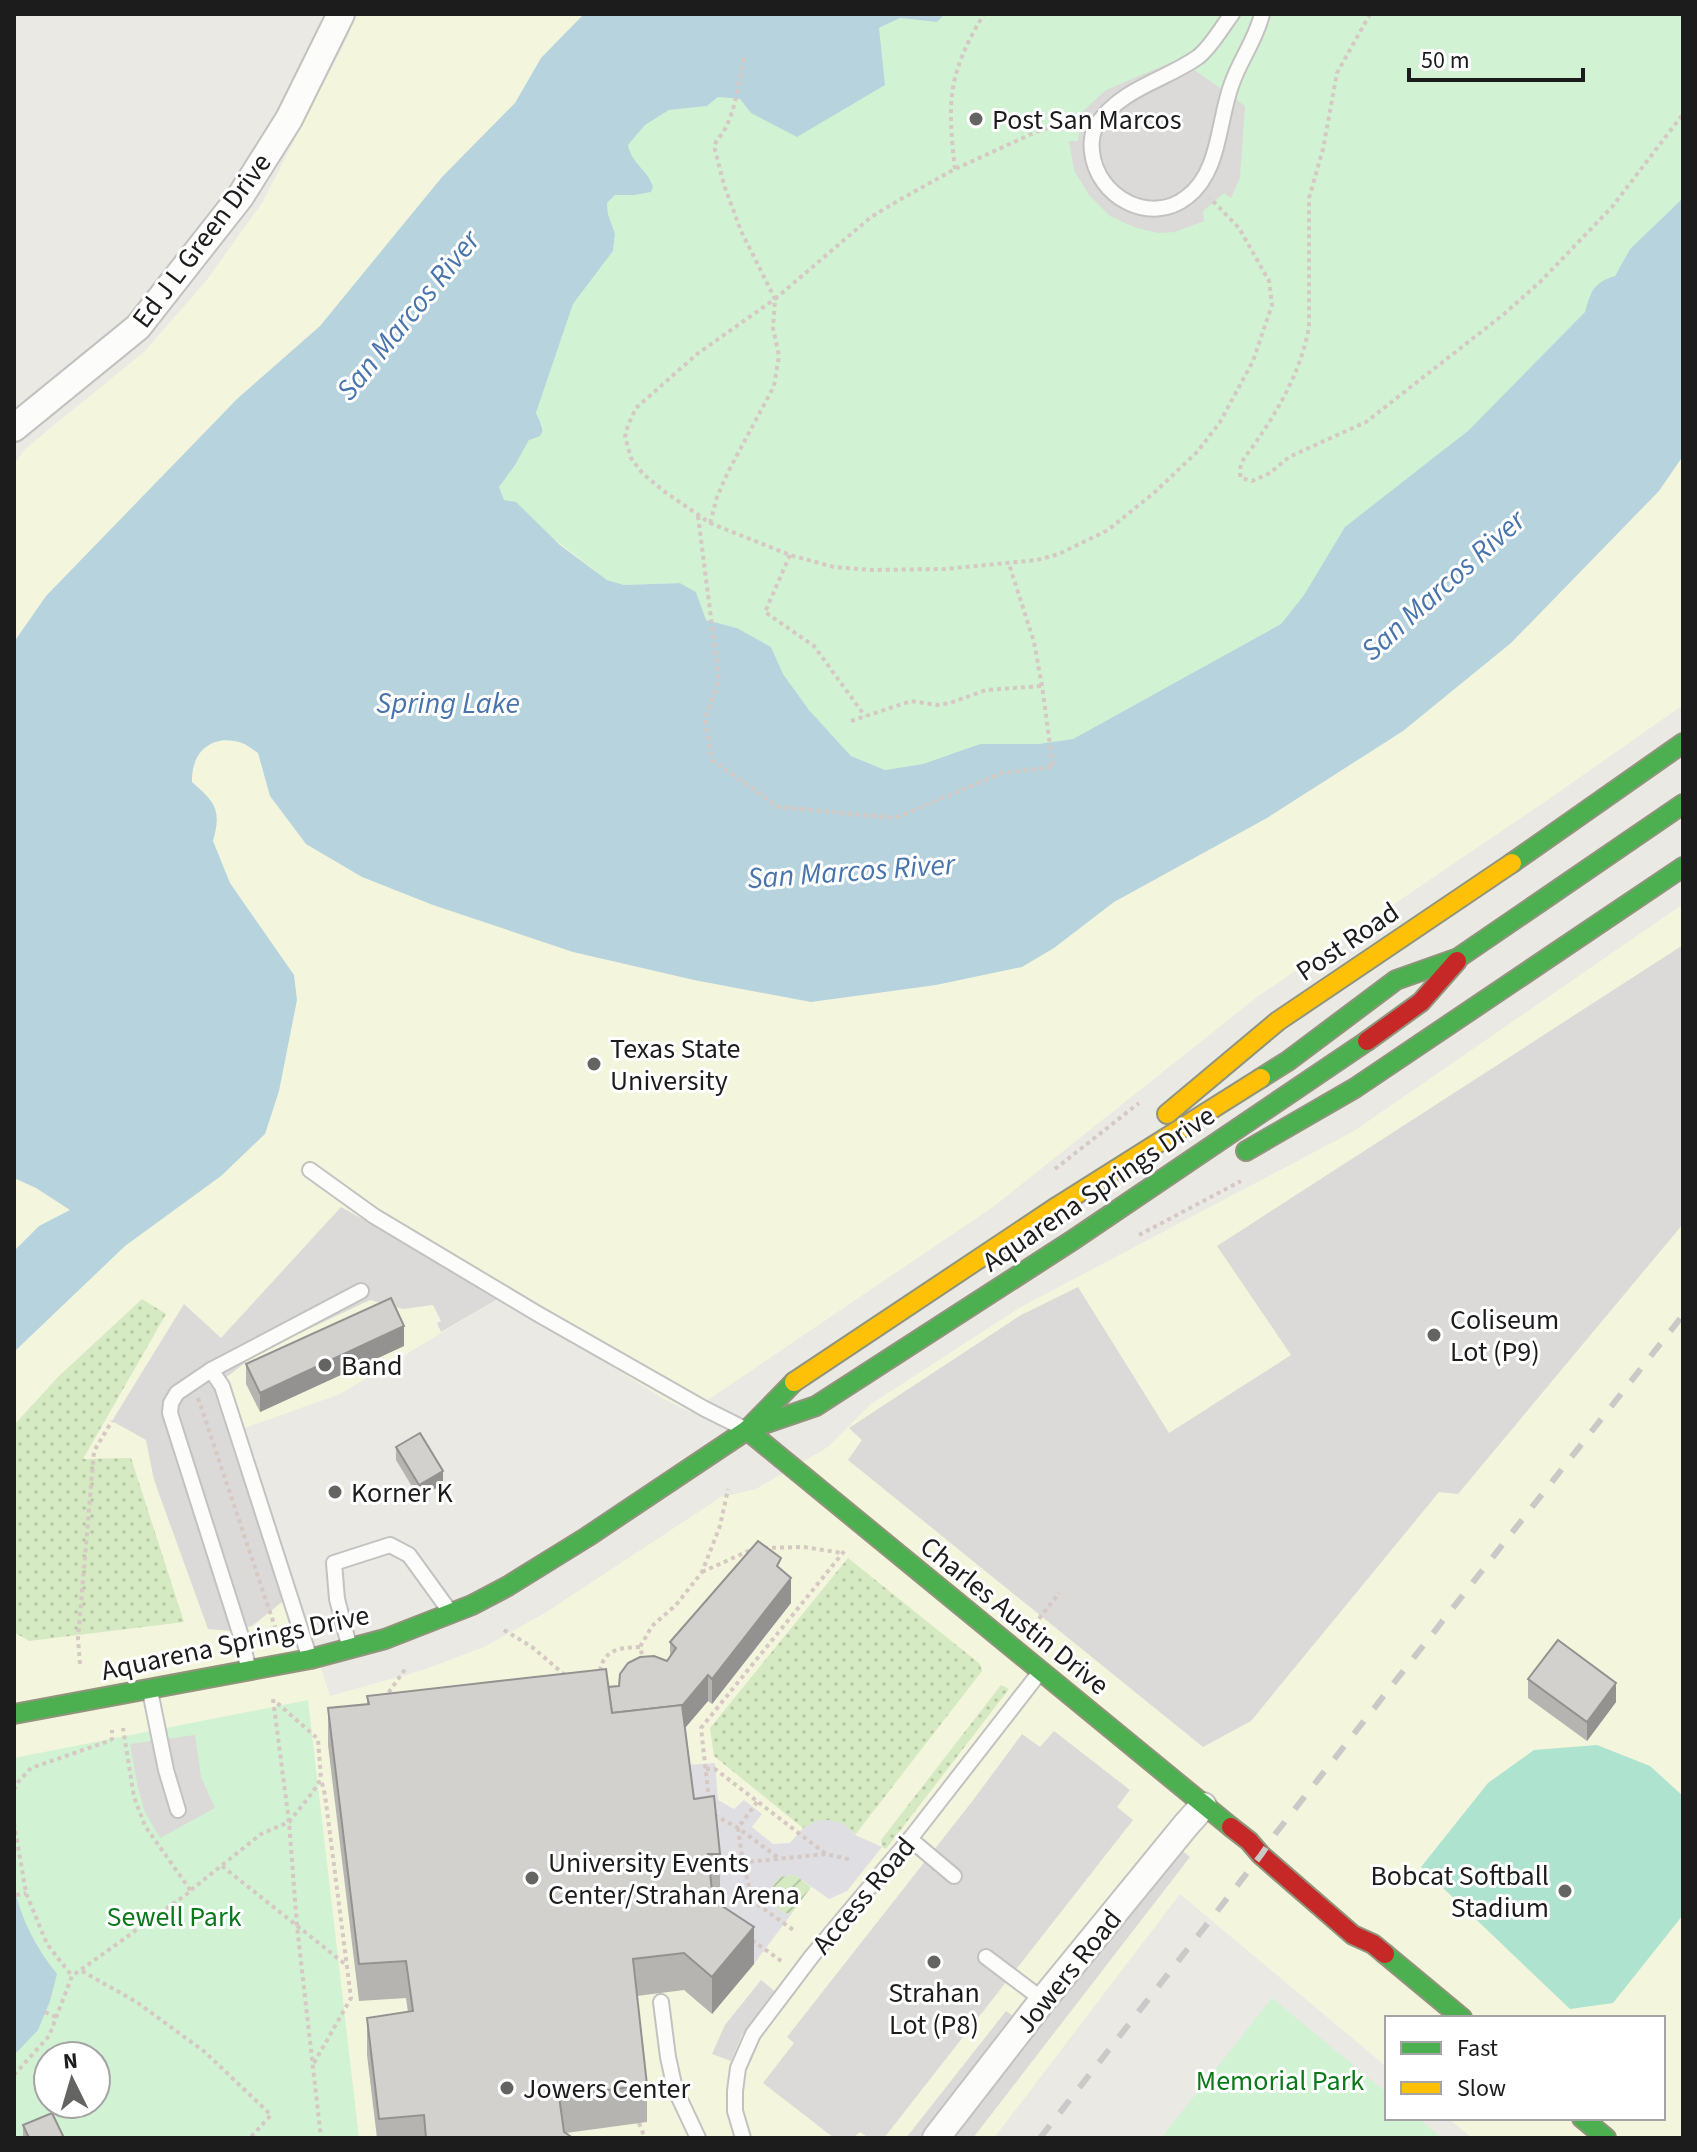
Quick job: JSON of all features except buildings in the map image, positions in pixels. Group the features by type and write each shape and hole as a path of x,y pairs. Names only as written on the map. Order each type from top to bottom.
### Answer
{"main road":[{"name":"Post Road","path":"1058,1206 1278,1021 1519,859 1683,743"},
{"name":"Aquarena Springs Drive","path":"14,1714 249,1671 350,1649 451,1613 508,1586 747,1430 796,1380 1058,1206 1288,1061 1396,980 1458,958 1683,804"},
{"path":"1237,1157 1355,1088 1683,867"},
{"name":"Aquarena Springs Drive","path":"747,1430 816,1406 1073,1240 1332,1066 1421,1002 1458,958"},
{"path":"1073,1240 1171,1195"},
{"name":"Charles Austin Drive","path":"747,1430 1203,1806 1249,1841 1269,1845 1362,1922 1373,1944 1460,2016"},
{"path":"1584,2120 1606,2138"}],"street":[{"name":"Ed J L Green Drive","path":"14,428 138,327 240,197 289,119 341,14"},
{"name":"Jowers Road","path":"936,2138 1043,2000 1203,1806"}],"lane":[{"path":"1232,14 1200,56 1117,101 1095,126 1092,144 1094,163 1101,180 1114,194 1130,204 1148,208 1167,206 1185,199 1199,187 1208,172 1231,85 1260,26 1262,14"},
{"path":"310,1170 374,1216 510,1298 747,1430"},
{"path":"249,1671 240,1633 170,1413 171,1403 177,1393 211,1370 361,1291"},
{"path":"211,1370 222,1386 310,1659"},
{"path":"350,1649 337,1599 334,1563 390,1545 409,1555 451,1613"},
{"name":"Access Road","path":"743,2138 735,2111 735,2091 738,2068 753,2034 1040,1672"},
{"path":"150,1690 166,1770 178,1810"},
{"path":"910,1839 954,1876"},
{"path":"986,1957 1043,2000"},
{"path":"661,2002 675,2089 698,2138"}],"path":[{"path":"955,169 951,92 966,44 984,14"},
{"path":"1370,14 1337,73 1323,149 1309,198 1309,326 1306,345 1279,409 1243,459 1239,471 1241,478 1252,481 1270,473 1289,457 1366,422 1504,314 1540,282 1612,207 1683,114"},
{"path":"710,523 728,472 774,386 779,356 773,328 775,299 741,231 714,146 724,130 734,101 744,58"},
{"path":"1095,126 1062,123 1025,136 955,169 871,217 775,299 697,354 636,408 625,437 631,458 643,474 710,523 790,555 834,567 945,569 1009,564 1048,557 1082,544 1108,530 1155,492 1198,451 1220,422 1253,361 1272,305 1269,281 1239,228 1199,187"},
{"path":"698,514 719,681 705,719 712,760 778,807 895,818 1002,773 1053,767 1034,642 1009,564"},
{"path":"790,555 765,612 814,646 865,716"},
{"path":"851,721 911,701 937,705 986,690 1042,686"},
{"path":"190,1384 201,1403 275,1627"},
{"path":"80,1664 78,1639 94,1451 112,1421"},
{"path":"644,1661 640,1647 652,1626 676,1605 702,1572 720,1526 728,1489"},
{"path":"702,1572 754,1548 804,1547 843,1553"},
{"path":"780,1859 738,1828 710,1813 701,1728 848,1547"},
{"path":"1034,1625 1059,1593"},
{"path":"504,1630 532,1647 569,1677"},
{"path":"599,1679 600,1667 607,1654 619,1648 640,1647"},
{"path":"381,1703 406,1668"},
{"path":"313,2065 351,1998 318,1739 273,1699 289,1822 297,1926 321,2138"},
{"path":"123,1728 134,1797 145,1826 191,1891"},
{"path":"14,1790 31,1768 109,1741 112,1730"},
{"path":"318,1739 330,1737"},
{"path":"706,1769 715,1769 826,1854"},
{"path":"14,2075 49,2036 72,1976 191,1891 261,1834 289,1822 321,1779"},
{"path":"757,1802 738,1828 753,1901 796,1932"},
{"path":"14,1823 26,1893 47,1944 72,1976"},
{"path":"718,1865 826,1854 852,1860"},
{"path":"222,1866 346,1965"},
{"path":"16,1895 26,1893"},
{"path":"743,1934 799,1973"},
{"path":"82,1971 138,2003 205,2052 271,2115 250,2138"},
{"path":"45,2012 56,2017"},
{"path":"639,2123 645,2138"}],"shaded area":[{"name":"Texas State University","path":"356,14 1683,14 1683,705 1257,997 993,1207 690,1412 664,1399 501,1297 340,1394 245,1428 330,1696 423,1670 484,1647 545,1613 721,1497 756,1489 828,1447 871,1404 1019,1308 1354,1131 1683,904 1683,2138 1472,2138 1450,2120 1665,2120 1665,2016 1385,2016 1385,2065 1180,1894 994,2138 14,2138 14,464 26,448 145,351 206,281 262,203 348,36"},
{"path":"1179,59 1245,106 1240,178 1231,198 1224,193 1203,211 1204,221 1175,232 1158,233 1110,216 1089,195 1074,170 1069,141 1078,141 1083,111 1106,90"},
{"name":"Coliseum Lot (P9)","path":"1683,945 1683,1224 1458,1494 1439,1492 1251,1721 1203,1747 848,1460 862,1440 849,1428 1021,1315 1078,1287 1169,1433 1291,1355 1217,1246"},
{"path":"341,1207 501,1297 441,1332 437,1323 441,1321 433,1305 403,1309 370,1300 258,1353 224,1379 293,1593 252,1626 231,1631 208,1629 154,1480 146,1440 112,1421 184,1304 221,1338"},
{"name":"Strahan Lot (P8)","path":"1054,1731 1130,1790 1117,1807 1133,1820 884,2138 869,2138 860,2132 853,2138 834,2138 763,2083 794,2043 787,2037 1022,1734 1040,1747"},
{"path":"195,1735 201,1777 215,1808 160,1838 145,1812 130,1744"},
{"path":"715,1763 718,1800 734,1809 744,1800 762,1814 752,1827 773,1844 790,1843 803,1828 816,1821 829,1820 844,1824 855,1835 882,1847 847,1891 829,1899 795,1875 780,1877 764,1897 784,1913 792,1913 754,1964 713,1937 708,1891 720,1890 694,1836 685,1765"},
{"path":"1177,1846 1190,1857 973,2138 906,2138 1006,2011 1031,2028"},
{"path":"761,1980 777,1993 742,2035 731,2061 712,2054 725,2025"}],"green space":[{"path":"945,14 1683,14 1683,198 1630,249 1615,276 1590,295 1585,312 1548,352 1469,430 1447,447 1304,595 1281,624 1073,739 1038,744 980,744 923,764 885,770 851,756 809,710 783,674 771,647 737,628 706,620 696,592 680,583 624,585 607,580 504,500 499,487 529,440 536,439 543,427 536,413 573,304 613,251 615,234 607,203 615,195 635,195 651,192 653,188 630,157 628,145 645,125 669,110 707,106 718,97 740,99 751,113 879,28 900,18 937,22"},
{"path":"142,1299 166,1314 83,1459 131,1458 184,1622 29,1641 14,1632 14,1425 58,1377"},
{"path":"848,1558 980,1664 982,1671 855,1835 844,1824 816,1821 803,1828 714,1756 710,1728"},
{"path":"1001,1685 1009,1689 886,1849 882,1847 881,1840"},
{"name":"Sewell Park","path":"308,1700 359,2138 14,2138 14,1758"},
{"name":"Bobcat Softball Stadium","path":"1597,1745 1650,1766 1683,1796 1683,1915 1613,2003 1570,2009 1421,1867 1488,1783 1534,1750"},
{"path":"795,1875 811,1887 792,1913 784,1913 764,1897 781,1876"},
{"name":"Memorial Park","path":"1272,1998 1385,2091 1385,2120 1420,2120 1442,2138 1161,2138"}],"water":[{"name":"Spring Lake","path":"584,14 945,14 937,22 900,18 879,28 885,85 797,137 751,113 740,99 718,97 707,106 669,110 645,125 628,145 632,157 651,181 651,192 615,195 607,203 615,234 613,251 573,304 536,413 542,433 529,440 499,487 504,500 516,502 560,545 607,580 624,585 680,583 696,592 706,620 737,628 771,647 783,674 809,710 851,756 885,770 923,764 980,744 1038,744 1073,739 1281,624 1304,595 1345,527 1469,430 1585,312 1594,289 1615,276 1630,249 1683,198 1683,456 1659,491 1511,643 1403,731 1267,818 1114,902 1054,948 1022,967 936,985 811,1002 694,980 573,952 433,905 362,877 306,844 270,796 258,753 244,744 231,741 213,743 199,754 192,782 214,807 217,822 213,841 230,883 294,975 297,1000 279,1091 265,1134 221,1176 125,1246 14,1352 14,1251 39,1226 70,1210 14,1178 14,642 46,596 238,398 320,326 442,177 515,103 541,58"},
{"path":"14,1887 30,1933 57,1974 38,2030 14,2055"}],"railway":[{"path":"1040,2138 1683,1315"}],"traffic: fast":[{"path":"1512,863 1683,743"},
{"path":"1261,1078 1396,980 1458,958 1683,804"},
{"path":"1246,1151 1355,1088 1683,867"},
{"path":"755,1427 816,1406 1073,1240 1367,1041"},
{"path":"14,1714 310,1659 385,1639 472,1605 587,1537 747,1430 794,1382"},
{"path":"747,1430 1231,1827"},
{"path":"1385,1954 1460,2016"},
{"path":"1584,2120 1606,2138"}],"traffic: slow":[{"path":"1167,1114 1278,1021 1512,863"},
{"path":"794,1382 1058,1206 1261,1078"}],"traffic: jam":[{"path":"1367,1041 1421,1002 1457,961"},
{"path":"1231,1827 1353,1935 1373,1944 1385,1954"}],"place":[{"name":"Post San Marcos","path":"976,119"},
{"name":"Texas State University","path":"594,1064"},
{"name":"Coliseum Lot (P9)","path":"1434,1335"},
{"name":"Band","path":"325,1365"},
{"name":"Korner K","path":"335,1492"},
{"name":"University Events Center/Strahan Arena","path":"532,1878"},
{"name":"Bobcat Softball Stadium","path":"1565,1891"},
{"name":"Strahan Lot (P8)","path":"934,1962"},
{"name":"Jowers Center","path":"507,2088"}],"water label":[{"name":"San Marcos River","path":"408,315"},
{"name":"San Marcos River","path":"1443,585"},
{"name":"San Marcos River","path":"851,871"}]}
